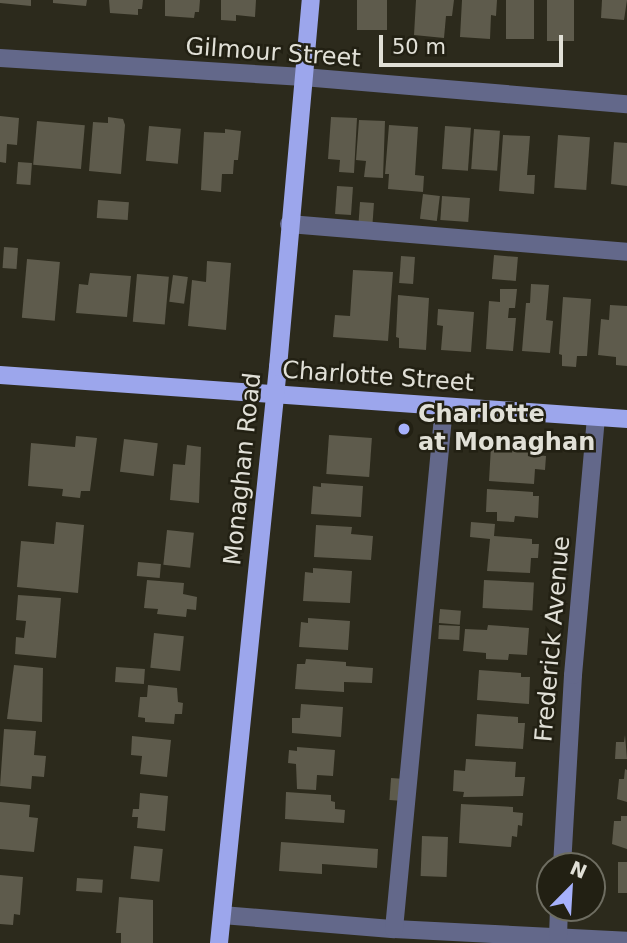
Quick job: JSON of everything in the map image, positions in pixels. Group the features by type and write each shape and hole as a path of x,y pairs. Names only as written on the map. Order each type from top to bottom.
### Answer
{"main road":[{"name":"Monaghan Road","path":"219,943 275,394 310,0"},
{"name":"Charlotte Street","path":"0,375 627,419"}],"street":[{"name":"Gilmour Street","path":"0,58 303,77 627,104"},
{"path":"289,224 627,251"},
{"path":"394,929 444,407"},
{"name":"Frederick Avenue","path":"563,852 573,675 596,417"},
{"path":"222,915 394,929 627,941"},
{"path":"558,937 559,922"}],"building":[{"path":"0,0 31,0 31,6 0,3"},
{"path":"53,0 87,0 86,6 53,3"},
{"path":"109,0 143,0 142,9 138,9 138,15 110,13"},
{"path":"165,0 200,0 199,12 195,12 194,18 165,16"},
{"path":"221,0 256,0 255,17 236,15 236,21 221,20"},
{"path":"357,0 387,0 387,30 357,30"},
{"path":"416,0 454,0 452,16 446,16 444,38 414,35"},
{"path":"462,0 497,0 496,16 491,15 490,39 460,37"},
{"path":"506,0 534,0 534,39 506,39"},
{"path":"547,0 574,0 574,41 547,41"},
{"path":"602,0 627,0 624,20 601,18"},
{"path":"0,116 19,118 17,145 7,144 6,163 0,162"},
{"path":"108,117 123,119 125,125 121,174 89,171 93,122 108,123"},
{"path":"331,117 357,118 354,173 339,172 340,160 328,159"},
{"path":"359,120 385,121 383,178 364,177 366,161 356,160"},
{"path":"37,121 85,125 81,169 33,165"},
{"path":"389,125 418,127 415,175 424,176 423,192 388,189 389,174 385,174"},
{"path":"149,126 181,129 178,164 146,161"},
{"path":"445,126 471,128 468,171 442,169"},
{"path":"225,129 241,131 238,160 234,160 233,174 222,174 221,192 201,190 204,132 225,133"},
{"path":"474,129 500,131 497,171 471,169"},
{"path":"503,135 530,136 527,175 535,175 534,194 499,191"},
{"path":"558,135 590,137 586,190 554,188"},
{"path":"614,142 627,143 627,186 611,184"},
{"path":"18,162 32,163 30,185 16,184"},
{"path":"337,186 353,187 351,215 335,214"},
{"path":"423,194 440,196 437,221 420,219"},
{"path":"442,196 470,198 468,222 440,220"},
{"path":"98,200 129,202 128,220 97,218"},
{"path":"360,202 374,203 372,225 358,224"},
{"path":"4,247 18,248 17,269 3,268"},
{"path":"494,255 518,257 516,281 492,279"},
{"path":"401,256 415,257 413,284 399,283"},
{"path":"27,259 60,262 55,321 22,318"},
{"path":"207,261 231,263 226,330 188,326 192,280 206,282"},
{"path":"353,270 393,272 388,341 333,337 335,315 350,316"},
{"path":"90,273 131,276 127,317 76,313 79,284 88,285"},
{"path":"137,274 169,277 165,325 133,322"},
{"path":"173,275 188,277 184,304 169,302"},
{"path":"531,284 549,285 546,320 553,321 550,353 522,351 526,303 530,303"},
{"path":"500,289 517,289 515,308 509,308 508,318 516,318 513,351 486,349 489,301 500,302"},
{"path":"398,295 429,298 426,350 399,348 399,338 396,337"},
{"path":"563,297 591,299 587,356 577,356 576,367 562,366 562,355 559,354"},
{"path":"610,305 627,306 627,366 616,365 616,357 598,355 601,319 609,320"},
{"path":"438,309 474,312 471,352 441,350 443,326 437,325"},
{"path":"329,435 372,438 369,477 326,474"},
{"path":"76,436 97,438 90,491 81,491 80,498 62,496 63,489 28,486 31,443 75,447"},
{"path":"124,439 158,443 154,476 120,472"},
{"path":"187,445 201,447 199,503 170,500 173,464 185,465"},
{"path":"491,446 537,449 536,455 546,456 545,470 535,469 534,484 489,481"},
{"path":"321,483 363,486 361,517 311,514 313,486 321,487"},
{"path":"487,489 533,492 533,496 539,496 538,518 515,516 514,522 497,521 497,512 486,512"},
{"path":"56,522 84,525 78,593 17,587 21,541 54,544"},
{"path":"471,522 495,524 494,536 532,539 532,544 539,544 538,558 531,558 530,573 487,571 490,539 470,537"},
{"path":"316,525 352,527 351,534 373,536 371,560 314,557"},
{"path":"167,530 194,533 190,568 163,565"},
{"path":"138,562 161,564 160,578 137,576"},
{"path":"313,568 352,571 350,603 303,601 305,572 313,573"},
{"path":"147,580 184,583 183,594 197,597 196,610 187,609 186,617 157,614 158,609 144,608"},
{"path":"484,580 534,583 532,611 483,608"},
{"path":"18,595 61,598 56,658 15,654 16,637 24,638 26,621 16,620"},
{"path":"440,609 461,611 460,625 439,623"},
{"path":"308,618 350,621 348,650 299,647 301,622 308,623"},
{"path":"439,625 460,626 459,640 438,639"},
{"path":"488,625 529,628 527,655 509,654 508,660 486,659 486,653 463,651 465,629 487,630"},
{"path":"154,633 184,636 180,671 150,668"},
{"path":"306,659 346,662 346,666 373,668 372,683 344,682 344,692 295,689 297,664 305,664"},
{"path":"14,665 43,668 42,722 7,719"},
{"path":"116,667 145,669 144,684 115,682"},
{"path":"479,670 521,673 521,677 530,677 529,704 477,700"},
{"path":"148,685 177,688 178,702 183,703 182,714 175,714 174,724 145,722 145,718 138,717 140,697 147,697"},
{"path":"301,704 343,707 341,737 292,733 292,718 300,718"},
{"path":"477,714 518,717 518,723 525,723 523,749 475,746"},
{"path":"4,729 36,731 34,755 46,756 44,777 32,776 31,789 0,786"},
{"path":"625,735 627,759 615,759 616,742 624,742"},
{"path":"132,736 171,740 167,777 140,774 142,756 131,755"},
{"path":"297,747 335,750 333,776 317,775 316,790 297,789 296,764 288,763 289,750 297,751"},
{"path":"466,759 516,762 515,777 525,777 523,796 463,797 464,792 453,791 454,770 465,771"},
{"path":"625,769 627,802 617,799 619,779 624,779"},
{"path":"391,778 405,779 403,801 389,800"},
{"path":"286,792 331,795 335,809 345,810 344,823 285,819"},
{"path":"140,793 168,796 165,831 137,828 138,817 132,817 133,809 139,809"},
{"path":"0,802 30,805 29,817 38,818 34,852 0,849"},
{"path":"461,804 513,807 513,812 523,813 522,826 518,825 517,837 512,836 511,847 459,843"},
{"path":"621,816 627,816 627,849 612,844 614,821 621,821"},
{"path":"422,836 448,837 447,877 421,876"},
{"path":"281,842 378,849 377,868 322,864 322,874 279,871"},
{"path":"134,846 163,849 159,882 131,879"},
{"path":"618,862 627,862 627,893 618,893"},
{"path":"0,875 23,877 20,915 14,914 13,925 0,924"},
{"path":"77,878 103,880 102,893 76,891"},
{"path":"119,897 153,900 153,943 121,943 121,933 116,933"}],"place":[{"name":"Charlotte at Monaghan","path":"404,429"}]}
